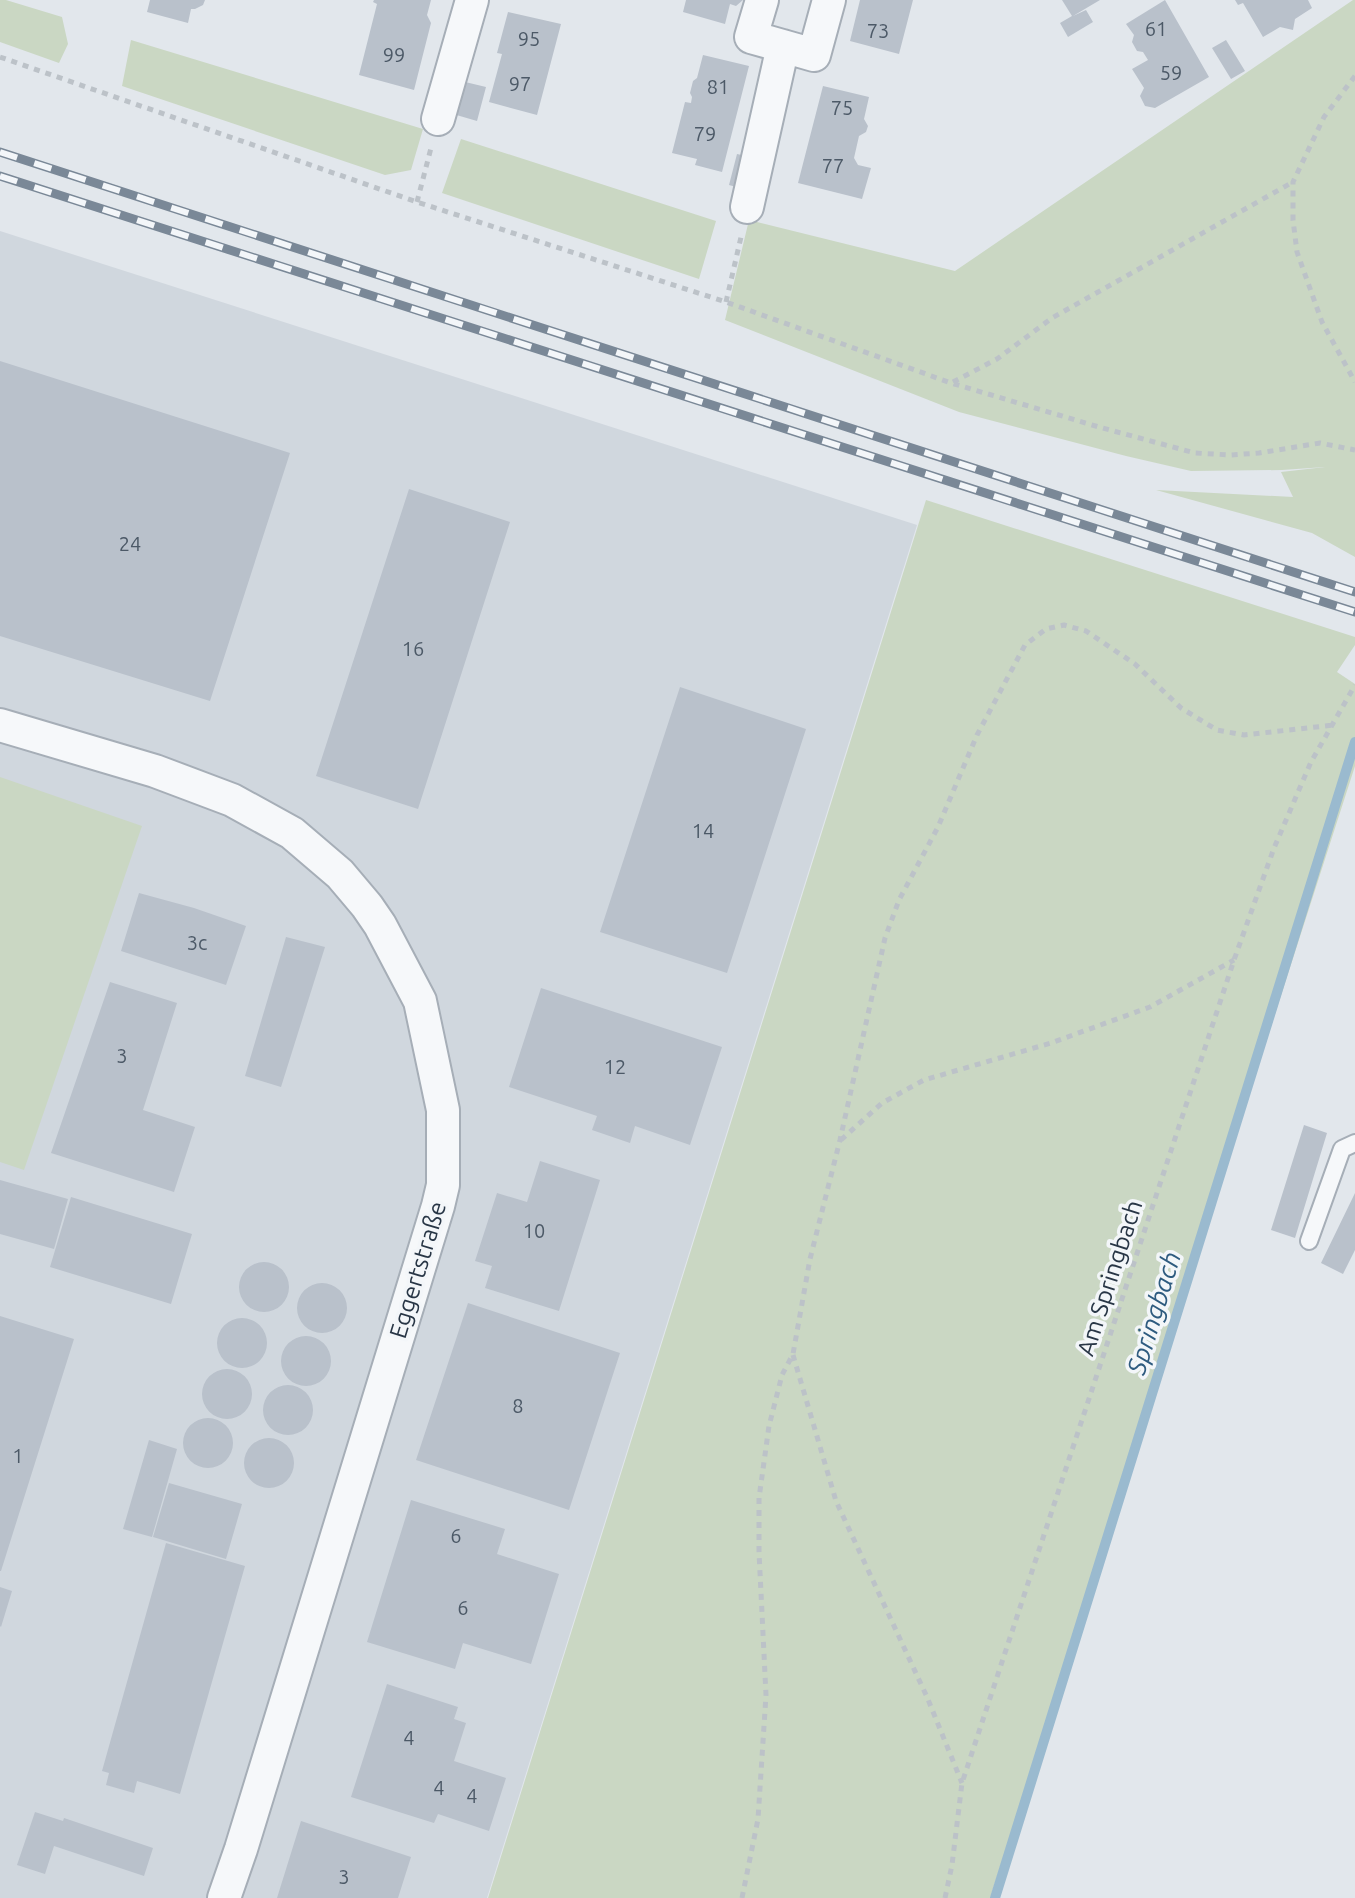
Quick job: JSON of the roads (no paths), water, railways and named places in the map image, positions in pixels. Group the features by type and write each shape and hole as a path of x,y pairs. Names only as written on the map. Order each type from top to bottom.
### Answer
{"street":[{"path":"438,119 472,0"},
{"path":"762,0 751,37 814,55 829,0"},
{"path":"747,207 783,46"},
{"name":"Eggertstraße","path":"0,725 155,771 232,800 292,833 340,874 380,925 420,1001 443,1110 443,1185 438,1206 224,1898"}],"lane":[{"path":"1309,1241 1342,1149 1355,1143"}],"waterway":[{"name":"Springbach","path":"995,1898 1355,742"}],"railway":[{"path":"0,152 1355,592"},
{"path":"0,176 1355,612"}]}
